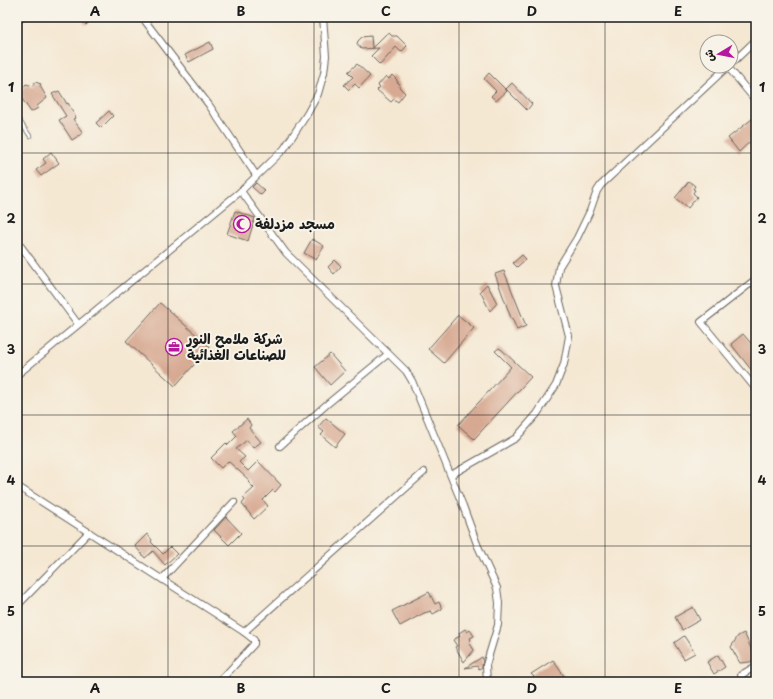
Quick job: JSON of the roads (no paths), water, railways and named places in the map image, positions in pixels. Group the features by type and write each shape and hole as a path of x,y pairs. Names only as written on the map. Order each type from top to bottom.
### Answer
{"street":[{"path":"17,21 23,17"},
{"path":"142,17 209,105 256,175"},
{"path":"17,375 240,191 284,149 304,120 318,94 324,73 326,56 323,17"},
{"path":"739,56 756,40"},
{"path":"451,475 516,438 537,414 556,385 564,364 569,336 556,286 559,266 577,238 600,185 719,74"},
{"path":"736,74 756,101"},
{"path":"240,191 286,253 406,371 412,381 451,475 476,544 497,588 499,603 498,625 486,665 487,682"},
{"path":"17,241 78,324"},
{"path":"756,279 701,322 756,389"},
{"path":"280,446 326,405 388,354"},
{"path":"244,632 424,472"},
{"path":"17,486 244,632 254,640 254,644 219,682"},
{"path":"162,579 234,502"},
{"path":"17,606 88,532"},
{"path":"743,682 741,675 756,666"}],"lane":[{"path":"17,117 30,136"}],"place":[{"name":"مسجد مزدلفة","path":"242,224"},
{"name":"شركة ملامح النور للصناعات الغذائية","path":"174,347"}]}
